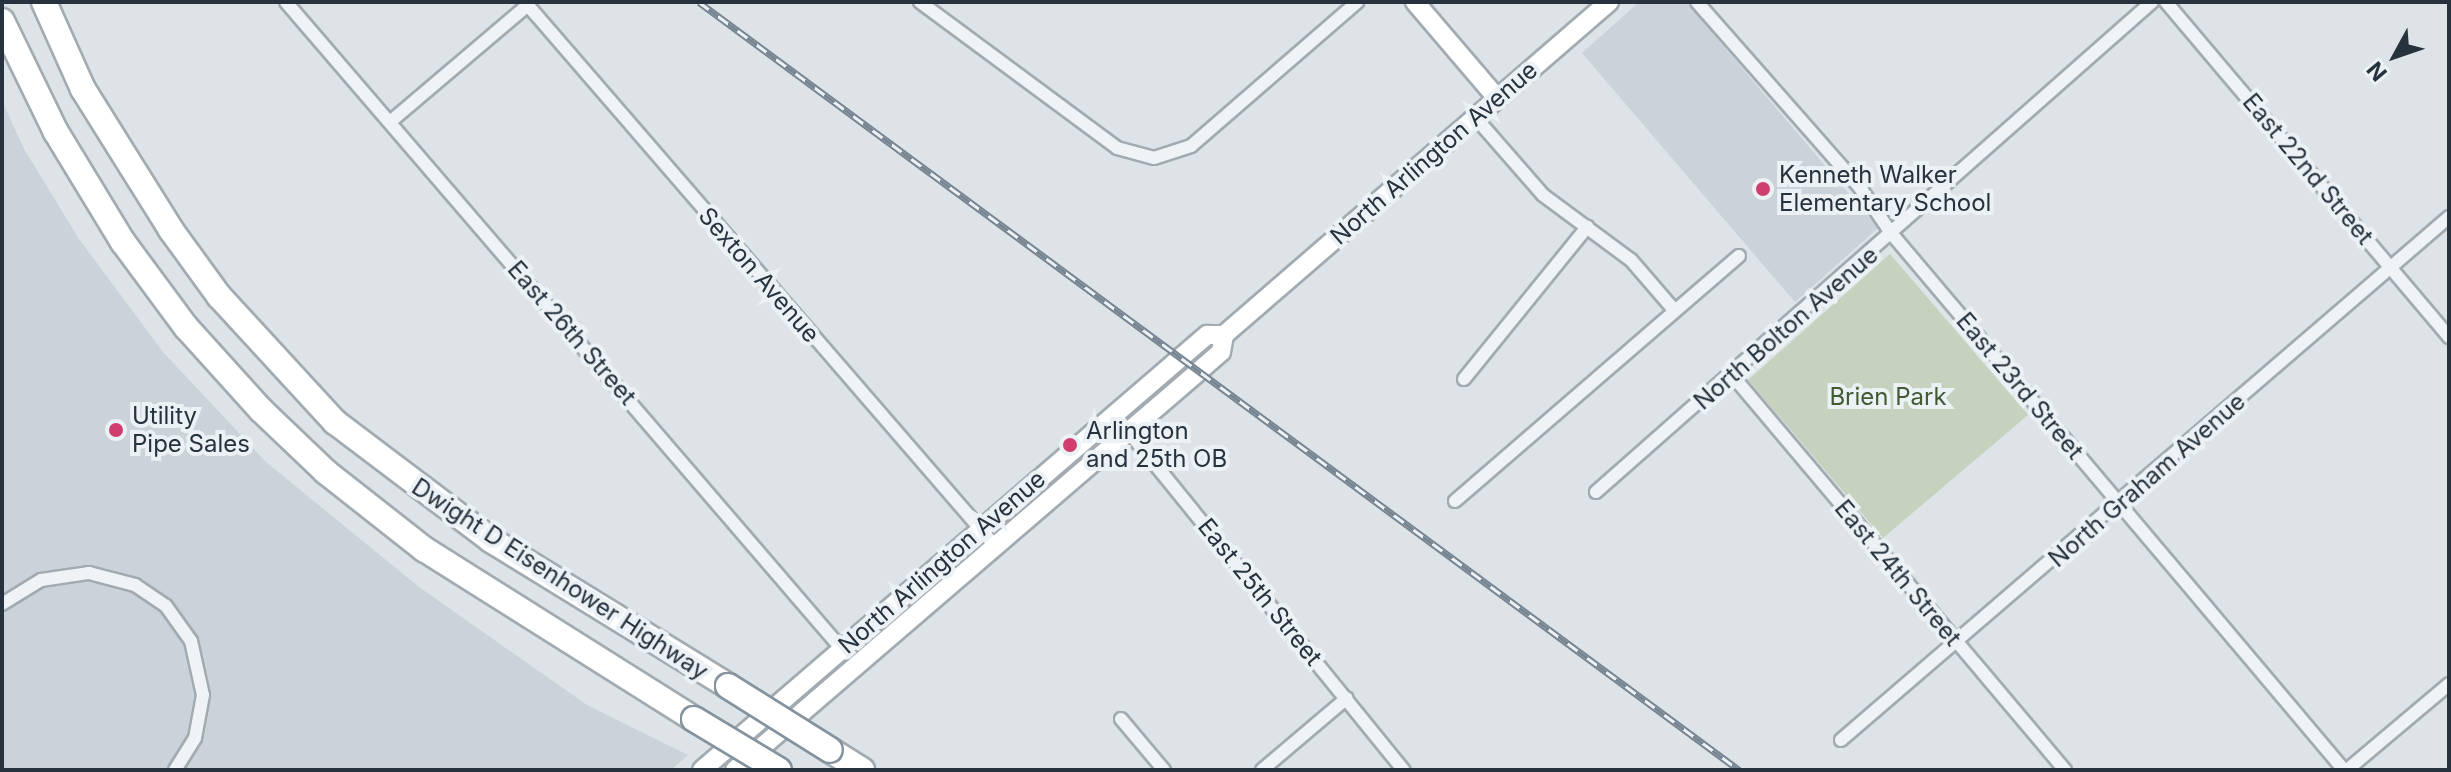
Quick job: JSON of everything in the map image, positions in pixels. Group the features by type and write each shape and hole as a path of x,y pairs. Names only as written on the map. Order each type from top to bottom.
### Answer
{"highway":[{"name":"Dwight D Eisenhower Highway","path":"44,2 83,89 171,230 219,296 335,422 491,540 862,770"},
{"name":"Dwight D Eisenhower Highway","path":"2,21 56,132 123,242 186,327 261,410 359,499 445,564 779,770"}],"main road":[{"path":"1415,2 1497,98"},
{"name":"North Arlington Avenue","path":"735,770 1221,352 1224,335 1609,2"},
{"name":"North Arlington Avenue","path":"702,770 1207,335 1224,335"}],"street":[{"name":"East 26th Street","path":"286,2 855,666"},
{"path":"920,2 1117,148 1159,158 1197,141 1357,2"},
{"name":"East 23rd Street","path":"1697,2 1861,189 1891,233 2346,770"},
{"name":"North Bolton Avenue","path":"1596,492 2152,2"},
{"name":"East 22nd Street","path":"2166,2 2449,337"},
{"path":"390,122 526,3"},
{"name":"Sexton Avenue","path":"526,3 995,546"},
{"path":"1475,117 1536,189 1631,260 1675,311"},
{"name":"North Graham Avenue","path":"1841,740 1958,644 2449,217"},
{"path":"1464,379 1587,227"},
{"path":"1455,501 1739,256"},
{"name":"East 24th Street","path":"1732,375 2065,770"},
{"name":"East 25th Street","path":"1115,415 1404,770"},
{"path":"2,604 41,580 89,573 135,585 169,610 191,641 203,695 195,738 175,770"},
{"path":"2346,770 2449,684"},
{"path":"1262,770 1347,698"},
{"path":"1121,719 1164,770"}],"shaded area":[{"path":"1639,2 1686,2 1878,228 1795,302 1582,53"},
{"path":"2,101 24,149 79,239 163,352 266,462 419,587 587,705 688,755 671,770 2,770"}],"green space":[{"name":"Brien Park","path":"1890,254 2028,415 1883,538 1748,380"}],"railway":[{"path":"699,2 1739,770"}],"place":[{"name":"Kenneth Walker Elementary School","path":"1763,189"},
{"name":"Utility Pipe Sales","path":"116,430"},
{"name":"Arlington and 25th OB","path":"1070,445"}]}
